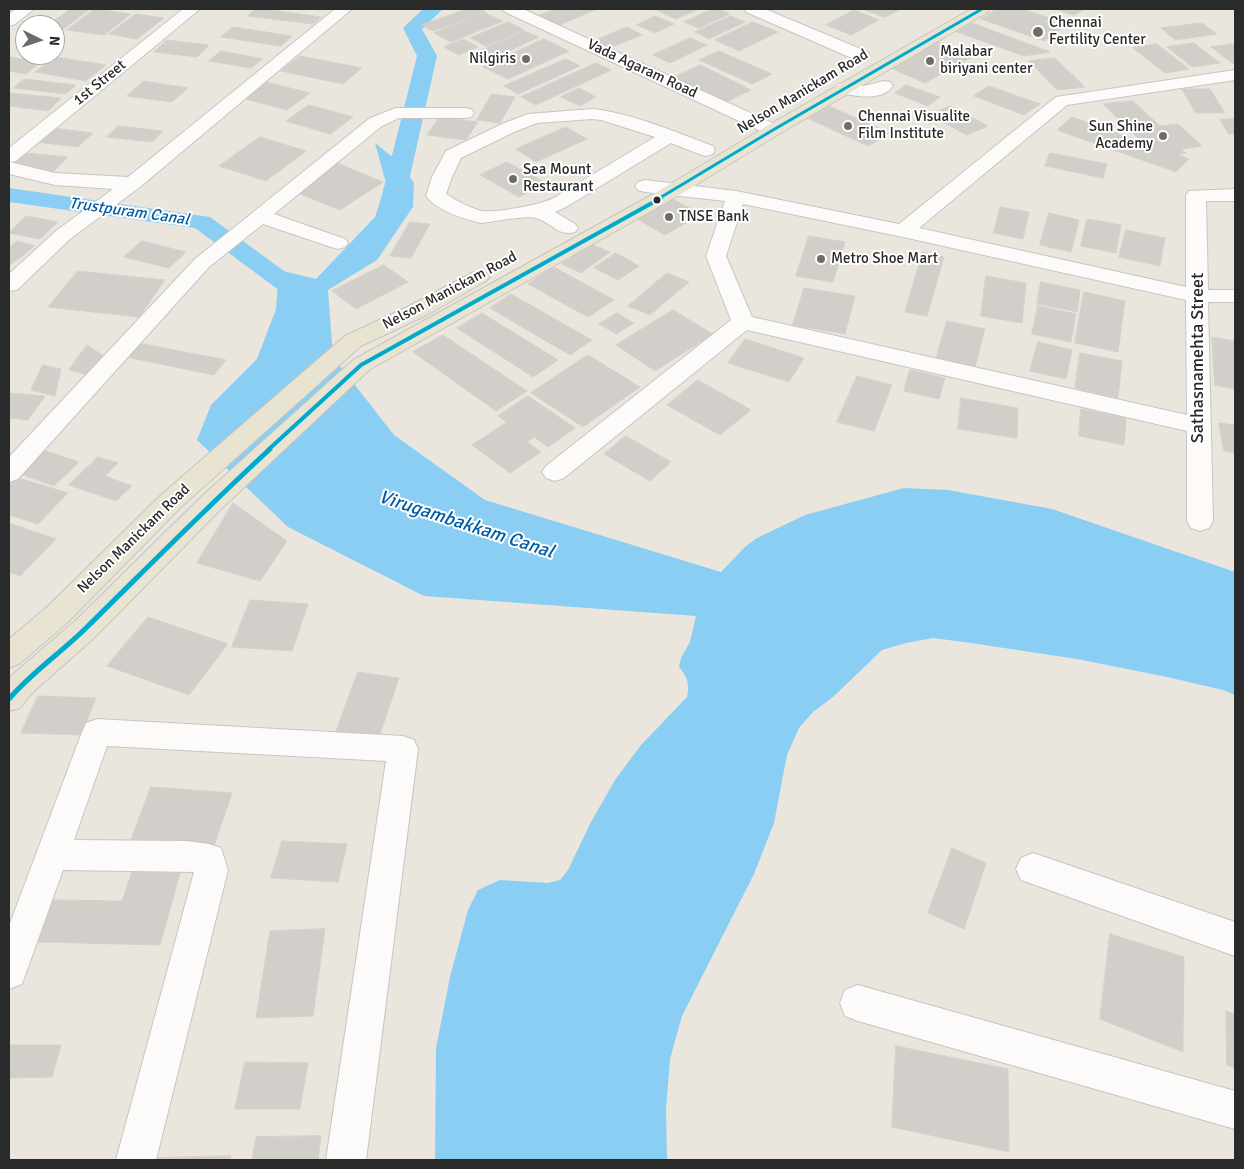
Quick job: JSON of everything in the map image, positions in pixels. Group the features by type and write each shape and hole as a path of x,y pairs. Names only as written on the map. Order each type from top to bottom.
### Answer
{"main road":[{"name":"Nelson Manickam Road","path":"846,66 952,9"},
{"name":"Nelson Manickam Road","path":"9,699 20,685 85,629 210,504 361,365 674,190 844,88 982,9"},
{"name":"Nelson Manickam Road","path":"636,191 796,96"},
{"name":"Nelson Manickam Road","path":"9,656 58,614 171,502 353,341 419,310 493,270"}],"street":[{"path":"9,21 26,9"},
{"name":"1st Street","path":"9,157 192,9"},
{"path":"9,285 63,235 134,183 344,9"},
{"name":"Vada Agaram Road","path":"511,9 773,130"},
{"path":"752,9 876,49"},
{"path":"903,231 1062,101 1235,75"},
{"path":"844,88 852,91 867,92 884,86"},
{"path":"9,473 202,263 376,122 396,112 465,112"},
{"path":"670,136 559,203 539,211 481,217 452,206 436,196 442,177 453,155 508,128 534,118 592,114 604,115 670,136 706,150"},
{"path":"9,168 55,179 134,183"},
{"path":"636,191 674,190 736,197 903,231 1198,296 1235,296"},
{"name":"Sathasnamehta Street","path":"1200,521 1197,425 1198,296 1196,195 1235,195"},
{"path":"736,197 716,256 742,322"},
{"path":"539,211 568,228 559,203"},
{"path":"260,216 338,243"},
{"path":"742,322 1197,425"},
{"path":"555,472 742,322"},
{"path":"9,972 97,732 403,749 346,1160"},
{"path":"52,855 187,856 209,859 211,870 136,1160"},
{"path":"1032,869 1235,939"},
{"path":"858,1003 1235,1110"}],"water":[{"path":"375,143 401,164 414,183 413,207 377,260 328,290 333,357 394,435 485,500 721,572 745,547 757,538 805,515 904,488 948,490 1052,509 1235,572 1235,695 1223,690 1167,677 1077,659 933,638 882,650 833,697 813,712 799,728 787,755 774,823 754,874 682,1016 670,1059 666,1109 667,1160 435,1160 436,1048 450,977 468,910 478,890 500,880 548,883 560,880 568,870 591,822 615,780 641,745 687,697 687,681 679,667 681,658 690,642 696,616 424,596 288,527 197,440 211,405 257,359 276,309 279,270 316,279 375,217 386,183"}],"building":[{"path":"71,9 90,9 65,28 65,15 62,15"},
{"path":"95,9 131,14 104,35 67,30"},
{"path":"256,9 272,9 321,17 313,24 248,16"},
{"path":"467,9 481,9 486,12 433,31 422,25"},
{"path":"556,9 597,9 559,25 540,15"},
{"path":"663,9 699,9 676,19 658,11"},
{"path":"713,9 719,9 730,14 699,28 684,22"},
{"path":"862,9 901,9 885,17"},
{"name":"Chennai Fertility Center","path":"997,9 1022,9 1068,24 1044,41 981,19"},
{"path":"1056,9 1085,9 1074,15"},
{"path":"854,10 879,20 851,35 826,25"},
{"path":"485,13 503,21 451,42 434,33"},
{"path":"136,14 164,18 137,39 109,34"},
{"path":"655,16 674,24 655,33 637,25"},
{"path":"731,16 745,22 709,39 695,32"},
{"path":"508,22 524,30 486,46 470,38"},
{"path":"753,22 778,32 739,51 715,40"},
{"path":"972,23 1050,52 1024,56 957,32"},
{"path":"1202,23 1217,34 1175,40 1161,28"},
{"path":"233,27 292,36 281,46 221,37"},
{"path":"627,27 642,35 607,49 592,42"},
{"path":"524,31 539,37 485,62 471,55"},
{"path":"690,38 707,45 670,63 653,55"},
{"path":"463,39 478,47 459,55 444,47"},
{"name":"Nilgiris","path":"544,39 569,51 508,79 483,67"},
{"path":"167,40 209,45 197,57 154,52"},
{"name":"Malabar biriyani center","path":"935,41 974,56 925,83 886,66"},
{"path":"1194,43 1220,63 1192,67 1167,47"},
{"path":"1157,44 1189,69 1165,73 1133,48"},
{"path":"1232,44 1235,46 1235,63 1232,63 1211,47"},
{"path":"221,51 263,59 251,68 209,61"},
{"path":"719,51 772,74 752,84 699,60"},
{"path":"300,56 362,68 343,84 281,71"},
{"path":"9,57 15,58 15,65 37,65 26,74 9,71"},
{"path":"65,58 106,65 86,81 35,72 45,65 65,65"},
{"path":"1055,58 1085,87 1057,90 1029,61"},
{"path":"566,59 580,66 518,94 504,86"},
{"path":"596,63 611,70 536,105 521,97"},
{"path":"701,65 751,90 724,103 674,77"},
{"path":"24,79 76,85 66,94 14,88"},
{"path":"144,81 188,88 172,102 127,96"},
{"path":"266,82 310,93 287,110 242,98"},
{"path":"906,85 940,97 928,106 895,93"},
{"path":"989,86 1040,104 1024,115 974,96"},
{"path":"579,88 596,97 580,106 561,97"},
{"path":"1182,89 1210,89 1225,113 1196,113"},
{"path":"9,93 61,98 48,111 9,106"},
{"path":"492,94 515,97 500,123 477,120"},
{"name":"Sun Shine Academy","path":"1133,101 1160,126 1178,124 1202,146 1181,149 1186,153 1178,154 1189,159 1176,172 1057,130 1072,117 1142,142 1103,104"},
{"path":"309,105 353,117 330,134 286,121"},
{"name":"Chennai Visualite Film Institute","path":"829,106 890,133 868,146 807,118"},
{"path":"950,106 988,126 967,135 929,115"},
{"path":"440,117 478,122 466,140 427,135"},
{"path":"1220,119 1235,119 1235,134 1229,134"},
{"path":"118,126 163,131 152,142 107,137"},
{"path":"566,127 587,139 536,162 516,149"},
{"path":"52,128 93,133 78,147 36,142"},
{"path":"260,137 306,151 266,181 219,166"},
{"path":"26,153 68,157 54,171 12,167"},
{"path":"1050,153 1107,164 1103,178 1045,166"},
{"name":"Sea Mount Restaurant","path":"507,162 546,183 519,197 480,175"},
{"path":"337,163 383,182 340,210 293,191"},
{"name":"TNSE Bank","path":"673,199 701,214 665,235 637,219"},
{"path":"1000,207 1029,212 1023,239 994,233"},
{"path":"1049,213 1079,220 1071,252 1040,245"},
{"path":"26,216 58,222 40,239 9,233"},
{"path":"1087,219 1121,225 1116,253 1081,246"},
{"path":"410,222 430,224 411,258 390,256"},
{"path":"1126,230 1165,238 1160,266 1119,257"},
{"name":"Metro Shoe Mart","path":"809,236 845,242 833,282 796,276"},
{"path":"17,241 35,246 9,266 9,248"},
{"path":"142,241 186,252 169,268 124,257"},
{"path":"591,244 610,252 581,273 562,264"},
{"path":"923,252 944,257 927,316 905,312"},
{"path":"616,253 639,266 618,280 594,268"},
{"path":"384,265 408,282 356,309 332,291"},
{"path":"554,267 614,300 588,317 528,284"},
{"path":"78,271 165,280 139,317 48,307"},
{"path":"667,273 689,282 650,315 628,306"},
{"path":"986,276 1026,283 1022,323 981,316"},
{"path":"1041,282 1080,290 1077,312 1037,304"},
{"path":"804,288 855,296 845,334 793,325"},
{"path":"1084,292 1125,301 1118,352 1075,343"},
{"path":"511,294 592,340 570,355 490,308"},
{"path":"1038,306 1076,314 1071,342 1032,334"},
{"path":"673,310 713,334 655,371 616,345"},
{"path":"482,313 558,360 533,377 457,328"},
{"path":"617,313 634,323 617,334 599,324"},
{"path":"947,321 985,329 975,367 936,359"},
{"path":"443,335 527,391 496,411 413,352"},
{"path":"1212,337 1235,341 1235,389 1215,385"},
{"path":"745,339 804,358 789,382 728,363"},
{"path":"133,342 226,360 214,375 121,356"},
{"path":"1038,342 1072,350 1066,379 1030,371"},
{"path":"87,345 104,356 88,375 69,370"},
{"path":"1080,353 1122,361 1118,398 1075,388"},
{"path":"588,355 640,387 583,427 531,393"},
{"path":"43,365 61,369 55,396 31,390"},
{"path":"910,370 945,378 939,399 904,391"},
{"path":"857,376 892,385 874,431 837,422"},
{"path":"698,380 751,410 720,435 667,405"},
{"path":"9,393 45,396 28,420 9,418"},
{"path":"528,396 575,428 548,447 534,437 527,442 541,452 510,473 472,445 507,422 498,416"},
{"path":"961,398 1018,408 1017,438 958,429"},
{"path":"1081,409 1126,418 1124,445 1079,436"},
{"path":"1219,423 1235,425 1235,453 1224,451"},
{"path":"626,436 671,462 650,481 604,454"},
{"path":"40,449 79,462 54,486 15,472"},
{"path":"98,457 118,463 105,476 132,486 116,501 69,485"},
{"path":"15,477 68,493 38,524 9,515 9,483"},
{"path":"233,503 287,541 260,581 197,563"},
{"path":"9,523 56,539 20,576 9,572"},
{"path":"250,600 308,604 292,651 232,647"},
{"path":"148,617 228,644 189,695 107,666"},
{"path":"358,672 399,678 379,737 336,732"},
{"path":"38,696 96,698 81,735 21,733"},
{"path":"151,787 232,793 214,846 131,840"},
{"path":"282,841 347,844 338,882 271,878"},
{"path":"952,848 986,863 964,929 928,913"},
{"path":"132,872 180,873 160,945 37,942 53,900 122,901"},
{"path":"325,929 313,1016 256,1018 270,931"},
{"path":"1110,934 1184,957 1183,1052 1100,1019"},
{"path":"1226,1011 1235,1014 1235,1068 1227,1065"},
{"path":"9,1045 61,1045 52,1077 9,1078"},
{"path":"896,1046 1008,1069 1009,1152 892,1127"},
{"path":"245,1062 308,1063 300,1109 235,1109"},
{"path":"321,1136 318,1160 252,1160 256,1137"},
{"path":"231,1156 230,1160 154,1160 155,1158"}],"waterway":[{"name":"Virugambakkam Canal","path":"391,207 427,56 412,28 434,9"},
{"name":"Trustpuram Canal","path":"9,195 202,222 312,303"}],"transit line":[{"path":"9,699 21,685 85,629 210,504 361,365 664,196 773,130 982,9"}],"place":[{"name":"Chennai Fertility Center","path":"1038,32"},
{"name":"Nilgiris","path":"526,59"},
{"name":"Malabar biriyani center","path":"930,61"},
{"name":"Chennai Visualite Film Institute","path":"848,126"},
{"name":"Sun Shine Academy","path":"1163,136"},
{"name":"Sea Mount Restaurant","path":"513,179"},
{"name":"TNSE Bank","path":"669,217"},
{"name":"Metro Shoe Mart","path":"821,259"}]}
